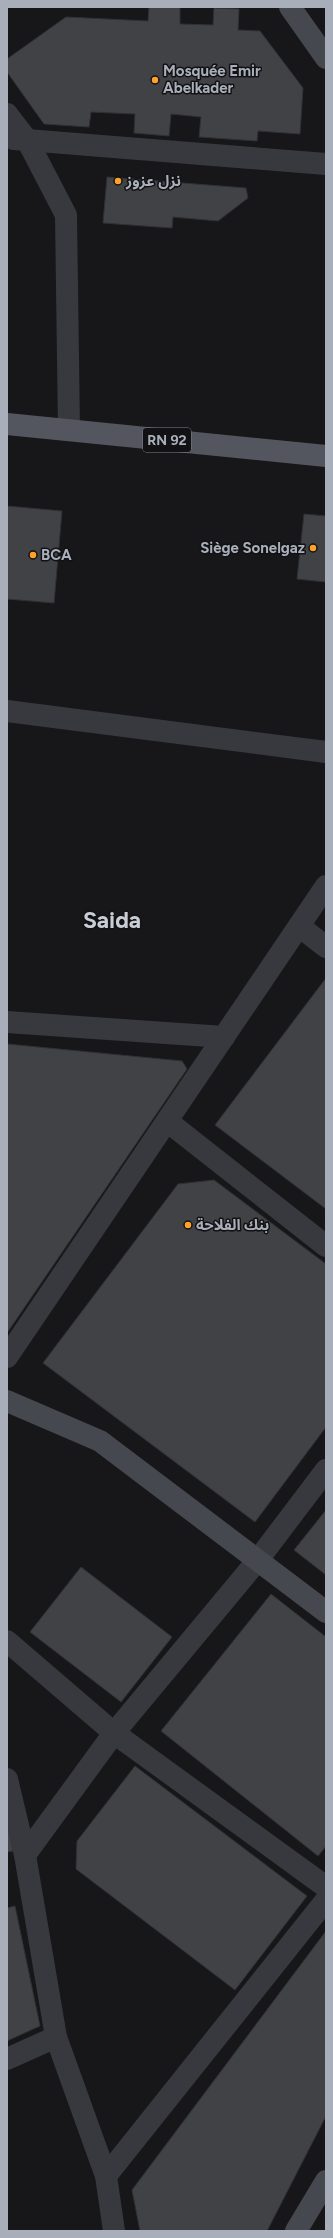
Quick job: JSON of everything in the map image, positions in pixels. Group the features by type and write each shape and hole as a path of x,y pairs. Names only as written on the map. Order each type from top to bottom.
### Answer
{"main road":[{"name":"RN 92","path":"7,424 326,456"}],"street":[{"path":"290,7 326,58"},
{"path":"7,114 17,140 66,215 69,430"},
{"path":"17,140 326,164"},
{"path":"7,712 326,752"},
{"path":"7,1357 326,886"},
{"path":"299,926 326,947"},
{"path":"7,1022 224,1037"},
{"path":"167,1121 326,1246"},
{"path":"7,1401 100,1441 326,1612"},
{"path":"25,1855 114,1733 257,1561 326,1470"},
{"path":"7,1641 114,1733 326,1887"},
{"path":"7,1779 25,1855 56,2037 106,2176 114,2231"},
{"path":"106,2176 326,1900"},
{"path":"7,2059 56,2037"},
{"path":"296,2231 326,2181"}],"building":[{"name":"Mosquée Emir Abelkader","path":"149,7 180,7 180,24 213,25 214,8 239,9 238,30 260,31 303,88 300,134 258,131 257,141 199,137 201,117 171,114 169,136 134,133 135,114 91,112 89,127 44,124 7,72 7,59 66,17 148,21"},
{"path":"107,177 246,188 248,198 218,221 173,217 172,228 103,223"},
{"name":"BCA","path":"7,506 62,511 54,603 7,599"},
{"name":"Siège Sonelgaz","path":"304,514 326,516 326,582 297,579"},
{"path":"326,978 326,1209 215,1125"},
{"path":"7,1044 182,1061 187,1069 7,1333"},
{"path":"214,1180 326,1264 326,1427 255,1522 43,1363 178,1184"},
{"path":"326,1510 326,1575 294,1550"},
{"path":"81,1567 172,1637 121,1702 30,1632"},
{"path":"271,1594 326,1637 326,1846 318,1856 161,1731"},
{"path":"135,1766 307,1896 235,1990 76,1869 77,1841"},
{"path":"7,1816 13,1851 7,1852"},
{"path":"15,1906 40,2026 7,2041 7,1908"},
{"path":"326,1931 326,2116 267,2231 140,2231 132,2190"}],"place":[{"name":"Mosquée Emir Abelkader","path":"155,80"},
{"name":"نزل عزوز","path":"118,181"},
{"name":"Siège Sonelgaz","path":"313,548"},
{"name":"BCA","path":"33,555"},
{"name":"بنك الفلاحة","path":"188,1225"}],"district":[{"name":"Saida","path":"112,920"}]}
